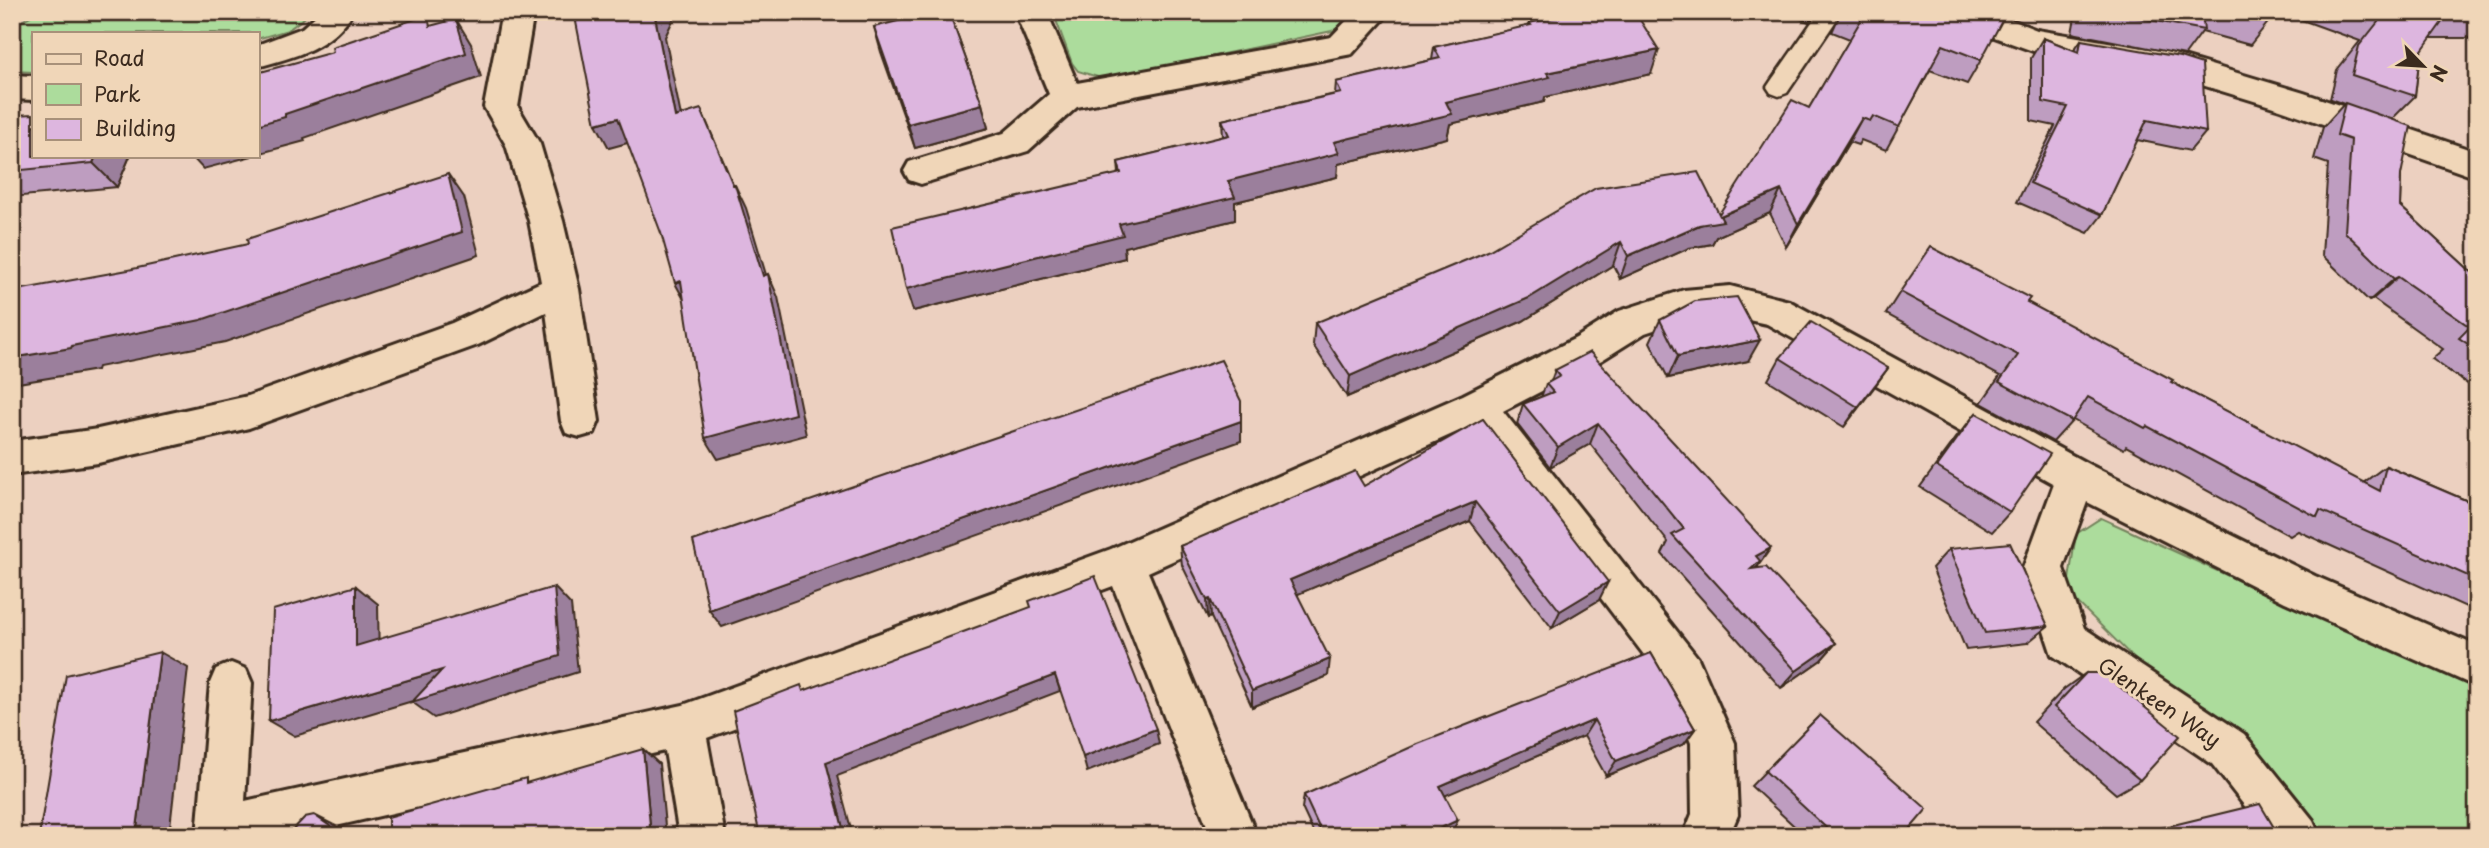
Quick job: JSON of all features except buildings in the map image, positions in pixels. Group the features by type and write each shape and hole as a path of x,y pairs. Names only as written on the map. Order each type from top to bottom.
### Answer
{"street":[{"path":"259,55 317,33 337,12"},
{"path":"518,12 501,107 523,144 547,221 561,289 580,421"},
{"path":"1031,12 1067,97"},
{"path":"921,171 1016,142 1067,97 1341,46 1374,12"},
{"path":"1958,12 2022,23 2033,40 2167,63 2292,101 2477,165"},
{"path":"12,87 32,88"},
{"path":"12,458 98,446 249,412 465,334 561,289"},
{"path":"231,683 221,833 683,726 1124,563 1478,405 1589,349 1632,322 1684,305 1730,301 1776,311 2076,477 2300,589 2477,667"},
{"path":"1478,405 1683,672 1713,743 1715,815 1706,836"},
{"name":"Glenkeen Way","path":"2076,477 2043,568 2067,641 2228,749 2297,836"},
{"path":"1124,563 1234,836"},
{"path":"683,726 702,836"}],"lane":[{"path":"1779,87 1831,12"}],"green space":[{"path":"37,12 312,12 288,30 259,38 259,32 32,32 32,72 12,71 12,27"},
{"path":"1053,12 1354,12 1351,21 1332,31 1104,79 1078,71 1072,63"},
{"path":"2101,518 2477,689 2477,836 2313,836 2067,592 2076,534"}]}
